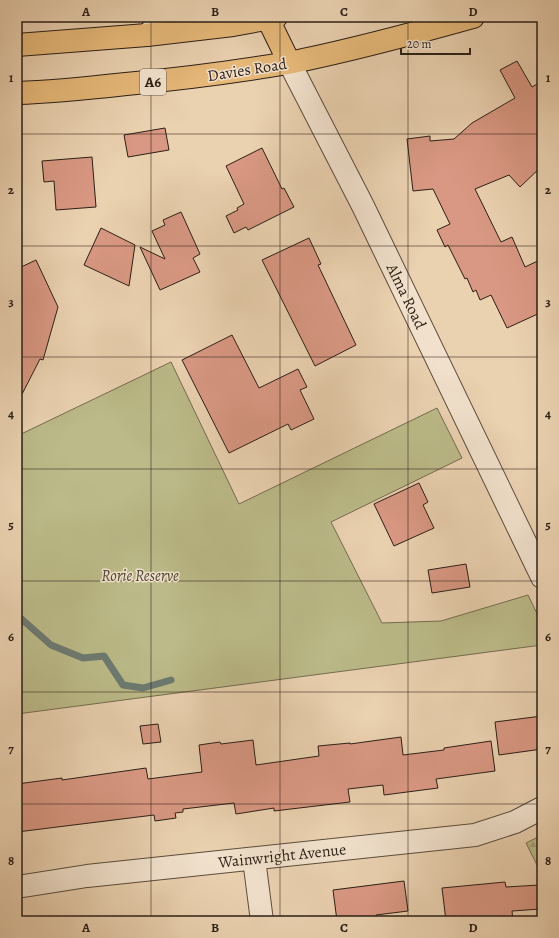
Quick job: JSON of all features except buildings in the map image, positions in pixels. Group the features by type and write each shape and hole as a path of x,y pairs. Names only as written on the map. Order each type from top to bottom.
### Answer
{"highway":[{"name":"Davies Road","path":"17,93 156,82 234,72 289,62 419,33 473,17"},
{"path":"17,45 148,35 233,25 270,18"},
{"name":"Alma Road","path":"270,18 289,62"}],"street":[{"path":"148,35 168,17"},
{"name":"Alma Road","path":"289,62 363,206 542,577"},
{"name":"Wainwright Avenue","path":"17,888 87,876 476,835 515,822 542,808"},
{"path":"254,859 262,921"}],"green space":[{"name":"Rorie Reserve","path":"171,362 239,504 437,408 462,458 331,522 382,623 441,621 528,595 542,624 542,645 17,714 17,436"},
{"path":"542,835 542,875 526,843"}],"waterway":[{"path":"17,615 51,645 83,658 104,656 123,685 143,688 171,680"}]}
